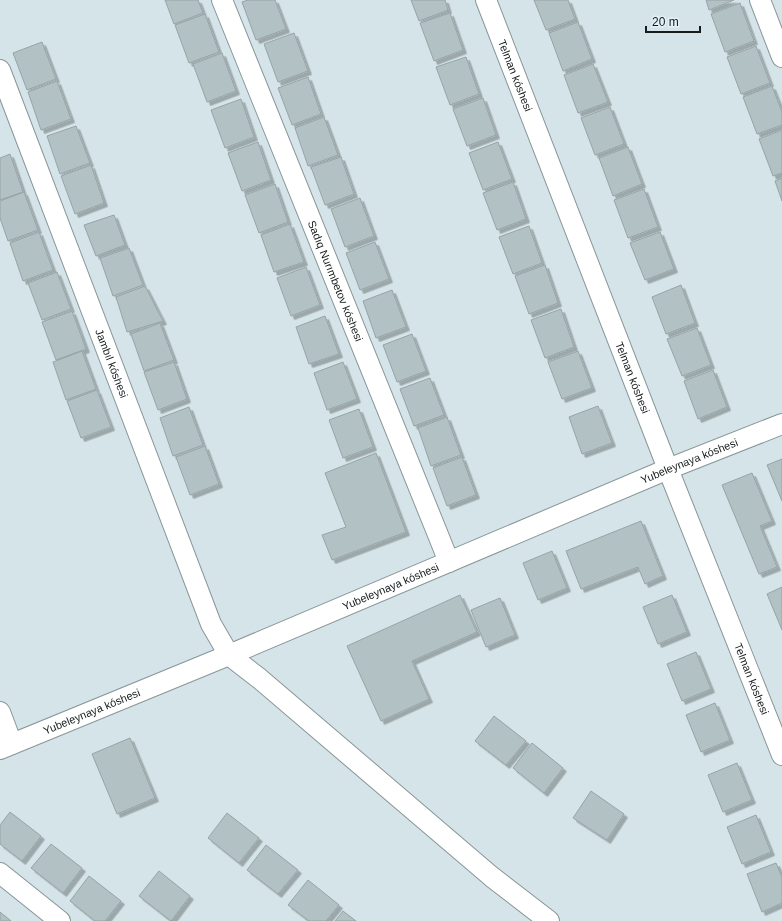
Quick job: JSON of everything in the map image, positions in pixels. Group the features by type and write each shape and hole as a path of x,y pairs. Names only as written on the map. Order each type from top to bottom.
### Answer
{"street":[{"name":"Sadıq Nurımbetov kóshesi","path":"222,0 449,562"},
{"name":"Telman kóshesi","path":"486,0 668,469 782,755"},
{"path":"760,0 782,57"},
{"name":"Jambıl kóshesi","path":"0,70 211,624 229,655"},
{"name":"Yubeleynaya kóshesi","path":"6,746 229,655 668,469 782,424"},
{"path":"229,655 260,678 492,877 549,921"},
{"path":"0,712 6,746"},
{"path":"0,873 60,921"}],"building":[{"path":"165,0 198,0 203,13 174,24"},
{"path":"248,0 275,0 286,29 256,40 242,2"},
{"path":"411,0 445,0 448,10 419,21"},
{"path":"534,0 568,0 575,19 546,30"},
{"path":"706,0 734,0 709,10"},
{"path":"740,3 754,41 725,52 711,14"},
{"path":"450,13 463,50 434,61 420,23"},
{"path":"205,14 219,52 189,63 175,25"},
{"path":"578,22 592,59 563,71 549,33"},
{"path":"294,33 308,71 278,82 264,44"},
{"path":"42,42 56,79 27,90 13,53"},
{"path":"756,46 770,83 741,94 727,57"},
{"path":"222,53 236,91 207,102 193,64"},
{"path":"466,57 479,94 450,105 436,67"},
{"path":"593,64 608,102 578,113 564,75"},
{"path":"308,77 321,114 292,125 278,88"},
{"path":"57,81 71,119 41,130 28,92"},
{"path":"772,86 782,112 782,125 757,134 743,97"},
{"path":"483,98 496,135 467,146 453,109"},
{"path":"241,99 254,137 225,148 211,110"},
{"path":"610,107 624,144 595,155 581,118"},
{"path":"324,117 338,155 308,166 295,128"},
{"path":"76,126 90,163 60,174 47,136"},
{"path":"782,130 782,173 773,176 759,139"},
{"path":"258,142 271,180 242,191 228,153"},
{"path":"498,142 512,179 483,190 469,153"},
{"path":"628,147 642,184 613,196 599,158"},
{"path":"10,154 23,192 0,200 0,158"},
{"path":"341,157 354,194 325,205 311,167"},
{"path":"91,165 104,203 75,214 61,176"},
{"path":"782,178 782,201 775,181"},
{"path":"513,182 526,219 497,230 483,193"},
{"path":"275,184 288,222 259,233 245,195"},
{"path":"644,189 658,227 628,238 614,200"},
{"path":"24,192 38,230 8,241 0,218 0,201"},
{"path":"360,198 374,236 345,247 331,209"},
{"path":"114,215 125,245 96,256 84,225"},
{"path":"290,224 304,262 274,272 261,235"},
{"path":"529,226 542,263 513,274 499,237"},
{"path":"39,232 53,270 23,281 10,243"},
{"path":"660,232 674,269 645,280 630,243"},
{"path":"375,242 389,279 360,290 346,253"},
{"path":"129,248 143,285 113,296 100,258"},
{"path":"545,265 558,303 529,314 515,276"},
{"path":"306,267 320,305 291,316 277,278"},
{"path":"57,272 71,309 42,320 28,283"},
{"path":"681,285 695,323 666,334 652,297"},
{"path":"145,286 163,321 127,332 116,297"},
{"path":"392,290 406,327 376,338 363,301"},
{"path":"561,309 574,347 545,358 531,320"},
{"path":"72,311 86,349 56,360 42,322"},
{"path":"325,316 339,354 309,364 296,327"},
{"path":"160,323 174,360 144,371 131,334"},
{"path":"697,328 711,365 682,376 667,339"},
{"path":"412,334 426,371 397,382 383,345"},
{"path":"82,351 96,389 66,400 53,362"},
{"path":"578,351 592,388 562,399 548,362"},
{"path":"174,362 187,399 158,410 144,372"},
{"path":"343,362 357,399 327,410 314,373"},
{"path":"713,370 727,407 698,419 684,381"},
{"path":"430,378 444,415 414,426 400,389"},
{"path":"97,390 111,427 81,438 67,401"},
{"path":"598,406 612,443 582,454 569,417"},
{"path":"189,407 203,445 173,456 160,418"},
{"path":"359,409 373,447 343,458 329,420"},
{"path":"447,417 461,455 431,466 418,428"},
{"path":"205,446 219,484 190,495 176,457"},
{"path":"376,453 406,532 332,560 322,535 346,527 325,473"},
{"path":"462,457 476,495 447,506 433,468"},
{"path":"782,459 782,501 767,465"},
{"path":"752,473 772,521 760,526 777,567 759,574 722,485"},
{"path":"641,521 663,576 645,584 638,567 581,589 566,551"},
{"path":"552,551 567,588 538,600 523,563"},
{"path":"782,587 782,630 767,594"},
{"path":"460,595 477,632 412,661 429,699 381,721 347,646"},
{"path":"672,595 687,632 658,644 643,607"},
{"path":"500,598 515,635 486,647 471,610"},
{"path":"696,652 711,689 682,701 667,664"},
{"path":"715,703 730,740 701,752 686,715"},
{"path":"494,716 526,741 506,765 475,741"},
{"path":"130,738 155,798 117,814 92,754"},
{"path":"532,743 563,768 544,793 513,768"},
{"path":"737,763 752,800 723,812 708,775"},
{"path":"591,791 624,814 607,840 573,818"},
{"path":"10,812 41,836 22,861 0,844 0,825"},
{"path":"227,813 259,838 239,863 208,838"},
{"path":"756,815 771,852 742,864 727,827"},
{"path":"51,844 82,868 63,893 31,868"},
{"path":"266,845 298,870 278,894 247,870"},
{"path":"776,863 782,877 782,903 762,912 747,874"},
{"path":"159,871 190,896 171,921 139,896"},
{"path":"89,876 121,901 105,921 95,921 70,901"},
{"path":"308,880 339,905 326,921 309,921 288,905"},
{"path":"343,911 356,921 335,921"},
{"path":"0,912 11,921 0,921"}]}
